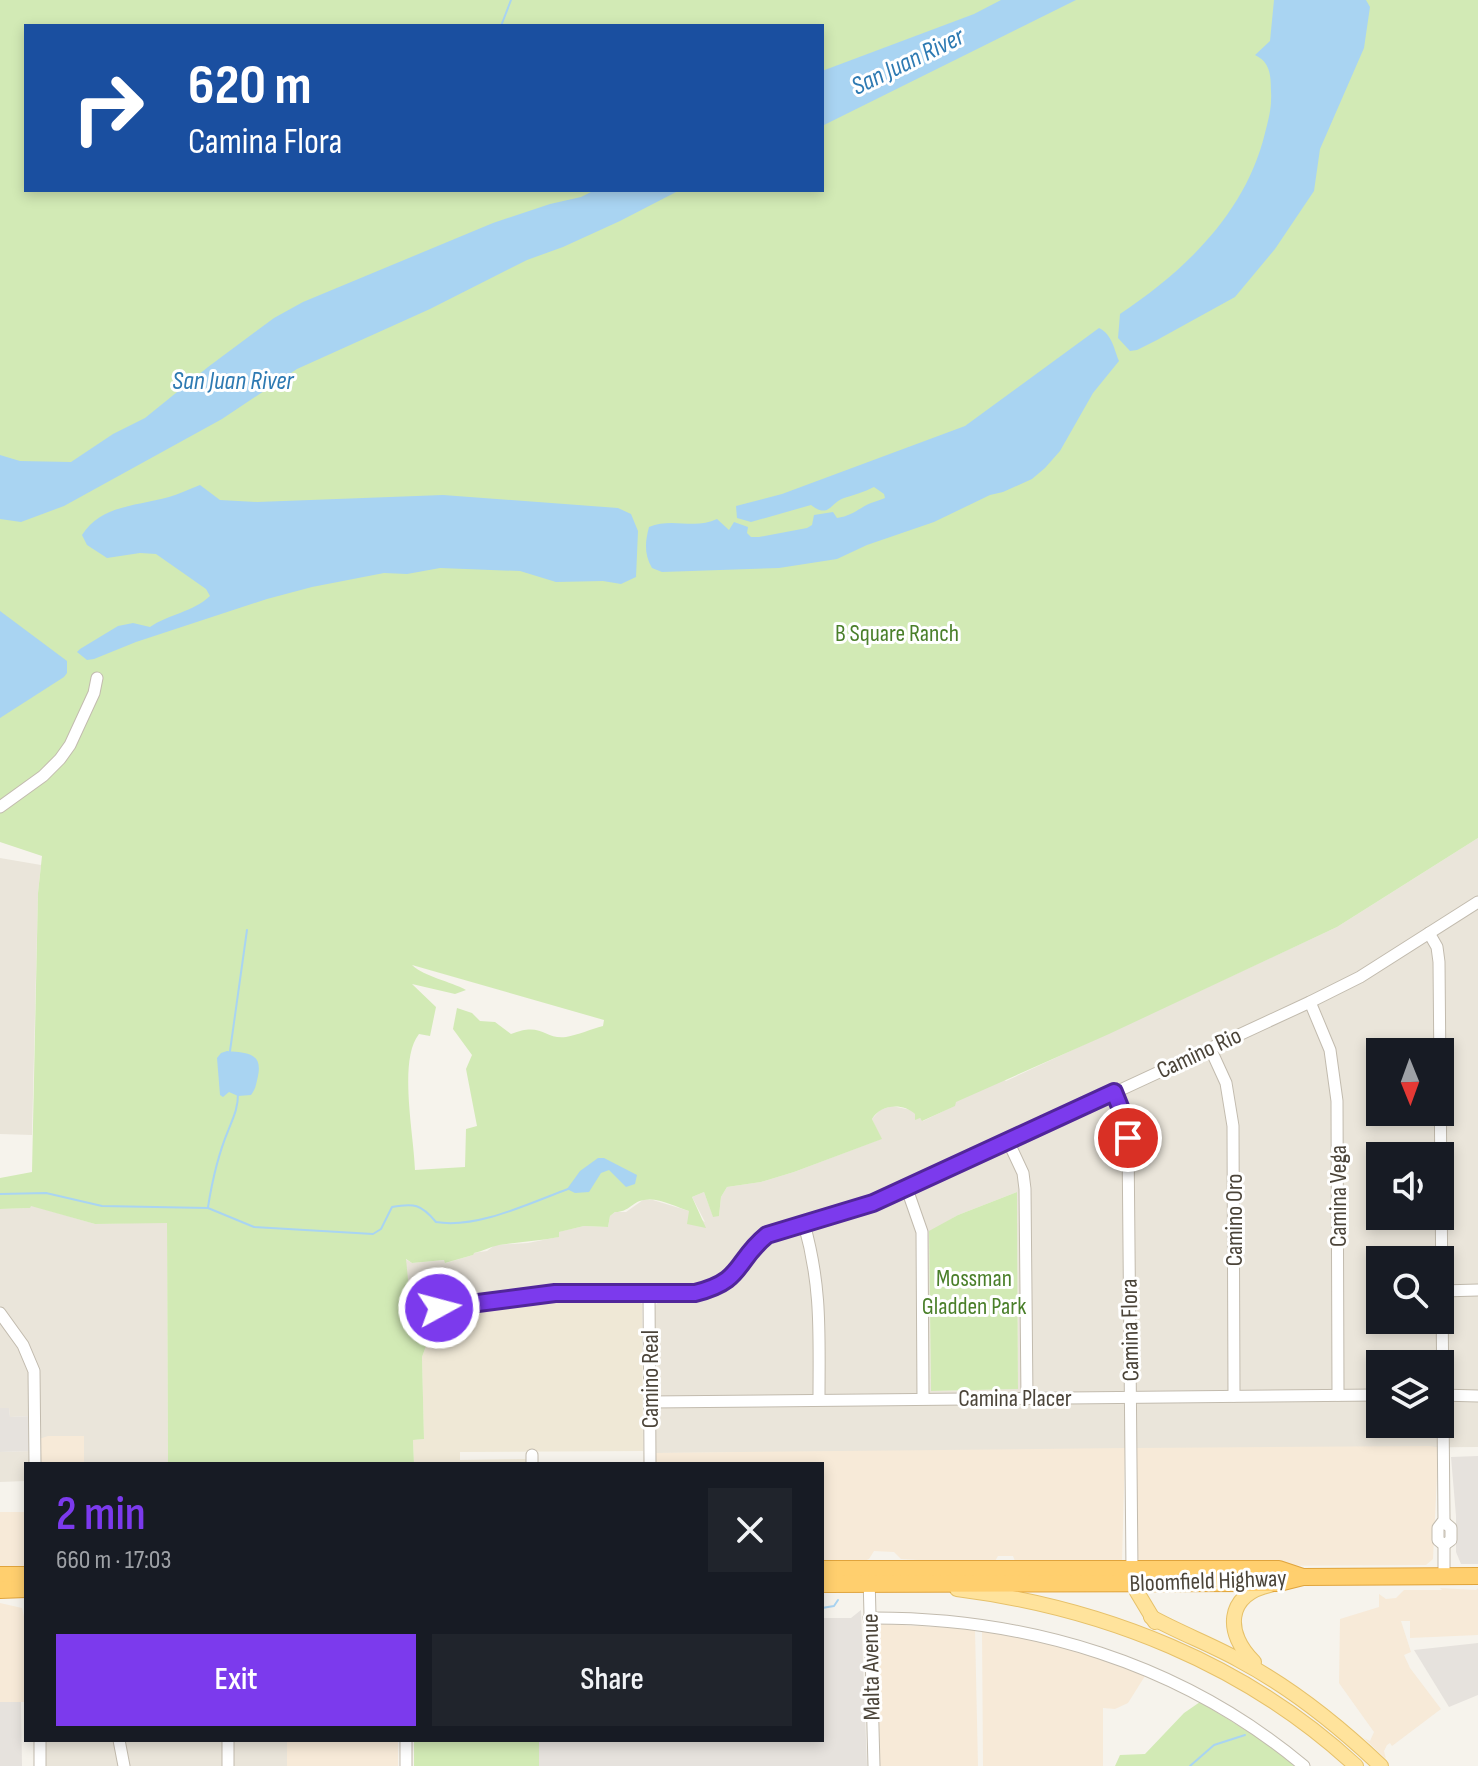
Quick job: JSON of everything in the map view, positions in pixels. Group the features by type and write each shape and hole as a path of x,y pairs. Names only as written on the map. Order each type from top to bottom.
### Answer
{"highway":[{"name":"Bloomfield Highway","path":"824,1569 917,1585 1279,1569 1303,1577"},
{"path":"0,1575 24,1575"},
{"name":"Bloomfield Highway","path":"824,1584 869,1576 1133,1577 1279,1583 1303,1577"},
{"path":"1303,1577 1478,1576"},
{"path":"0,1590 24,1589"}],"main road":[{"path":"1133,1577 1151,1617 1170,1638 1298,1717 1356,1766"},
{"path":"1269,1676 1241,1648 1234,1633 1234,1617 1240,1603 1251,1591 1279,1583"},
{"path":"917,1585 1030,1601 1101,1619 1160,1641 1251,1686"},
{"path":"1151,1617 1269,1676 1318,1711 1381,1766"}],"street":[{"path":"0,807 43,776 60,759 70,745 94,693 97,678"},
{"name":"Camino Rio","path":"416,1311 555,1293 695,1293 727,1282 755,1245 767,1235 873,1203 907,1189 1310,1002 1360,977 1478,902"},
{"path":"1429,933 1437,947 1439,962 1442,1246"},
{"name":"Camina Vega","path":"1310,1002 1330,1050 1337,1101 1338,1395"},
{"name":"Camino Oro","path":"1210,1048 1226,1083 1233,1126 1234,1396"},
{"name":"Camina Flora","path":"1114,1092 1128,1138 1133,1577"},
{"path":"1008,1141 1023,1173 1026,1207 1027,1399"},
{"path":"907,1189 922,1232 923,1398"},
{"path":"804,1224 814,1259 819,1294 819,1399"},
{"path":"1454,1291 1478,1290"},
{"name":"Camino Real","path":"649,1294 650,1462"},
{"path":"0,1313 23,1345 34,1371 35,1462"},
{"name":"Camina Placer","path":"650,1402 1366,1395"},
{"path":"1454,1395 1478,1396"},
{"path":"1443,1438 1444,1522 1438,1528 1438,1540 1444,1545 1444,1576"},
{"name":"Malta Avenue","path":"869,1576 874,1766"},
{"path":"869,1618 983,1624 1044,1636 1105,1653 1164,1677 1220,1707 1304,1766"},
{"path":"40,1742 40,1766"},
{"path":"119,1742 124,1766"},
{"path":"228,1742 228,1766"},
{"path":"406,1742 406,1766"}],"shaded area":[{"path":"1478,838 1478,1447 656,1453 659,1395 656,1391 655,1306 659,1301 659,1287 546,1288 438,1302 420,1297 410,1300 405,1259 412,1263 445,1260 446,1263 487,1251 495,1245 558,1237 558,1232 584,1226 608,1227 610,1216 615,1212 626,1212 643,1200 689,1211 705,1222 692,1197 704,1192 713,1216 719,1216 721,1197 727,1187 761,1182 794,1172 881,1139 872,1119 880,1110 892,1106 911,1110 923,1121 954,1106 960,1089 995,1073 1006,1081 1337,927","holes":["1017,1192 1018,1389 931,1391 929,1232 958,1215"]},
{"path":"0,858 41,865 32,1135 0,1134"},
{"path":"30,1205 95,1224 167,1222 168,1462 84,1462 84,1436 39,1439 40,1386 36,1363 27,1342 0,1306 0,1209 29,1208"},
{"path":"638,1301 642,1304 643,1451 460,1452 460,1460 527,1459 527,1462 414,1462 413,1440 424,1439 422,1357 426,1346 442,1337 435,1328 434,1317 548,1302"},
{"path":"0,1321 21,1350 29,1370 31,1416 10,1417 9,1408 0,1408"},
{"path":"0,1408 9,1408 10,1417 31,1416 31,1451 0,1452"},
{"path":"84,1436 84,1462 39,1462 39,1439"},
{"path":"1437,1447 1437,1477 1433,1559 1426,1565 1203,1566 1140,1562 1138,1558 1136,1448"},
{"path":"1125,1448 1122,1562 1015,1561 1013,1556 998,1556 994,1563 953,1562 901,1559 894,1552 874,1551 869,1559 862,1562 824,1562 824,1462 656,1462 656,1453"},
{"path":"31,1451 30,1462 24,1462 24,1481 0,1482 0,1452"},
{"path":"1478,1456 1478,1564 1461,1564 1456,1552 1451,1457"},
{"path":"0,1512 24,1512 24,1566 0,1567"},
{"path":"1440,1588 1478,1588 1478,1635 1410,1638 1410,1621 1401,1621 1411,1652 1404,1655 1441,1709 1392,1746 1390,1743 1387,1745 1384,1751 1386,1759 1364,1738 1370,1741 1374,1732 1339,1683 1340,1619 1379,1607 1379,1594 1386,1599 1396,1598 1404,1590 1442,1590"},
{"path":"0,1603 22,1608 24,1702 0,1702"},
{"path":"861,1610 867,1766 539,1766 539,1742 824,1742 824,1618 851,1618"},
{"path":"883,1624 975,1629 978,1766 880,1766 876,1632"},
{"path":"982,1630 1022,1636 1100,1658 1145,1676 1128,1703 1115,1709 1103,1708 1103,1766 983,1766"},
{"path":"1478,1643 1478,1695 1449,1707 1414,1650"},
{"path":"0,1702 21,1702 22,1766 0,1766"},
{"path":"45,1742 287,1742 287,1766 45,1766"},
{"path":"287,1742 398,1742 398,1766 287,1766"}],"green space":[{"name":"B Square Ranch","path":"0,0 1478,0 1478,838 1337,927 956,1102 955,1106 922,1121 920,1118 915,1120 915,1114 904,1108 881,1110 872,1119 882,1139 794,1172 761,1182 727,1187 721,1197 719,1216 713,1217 704,1192 692,1197 706,1228 687,1224 689,1211 649,1199 615,1212 610,1216 608,1227 584,1226 559,1232 559,1237 499,1245 445,1263 444,1260 412,1263 406,1259 410,1300 405,1308 408,1318 421,1326 434,1317 435,1328 443,1337 426,1346 422,1357 424,1439 413,1440 414,1462 168,1462 167,1223 95,1224 31,1206 0,1209 0,1178 32,1172 38,893 42,856 0,842","holes":["412,965 604,1020 603,1026 566,1037 530,1029 511,1034 495,1022 480,1021 472,1013 457,1008 453,1029 472,1055 466,1069 477,1126 466,1129 465,1167 415,1170 409,1061 419,1034 430,1036 436,1007 412,984 455,994 466,990"]},
{"name":"Mossman Gladden Park","path":"1017,1192 1018,1389 931,1391 929,1231 958,1215"},
{"path":"1200,1702 1262,1740 1295,1766 1115,1766 1120,1755 1145,1754 1184,1713"},
{"path":"414,1742 539,1742 539,1766 414,1766"}],"water":[{"name":"San Juan River","path":"1001,0 1076,0 824,125 824,70 974,14"},
{"path":"1274,0 1366,0 1370,7 1364,48 1320,149 1314,191 1275,249 1235,297 1157,340 1130,351 1118,338 1120,314 1168,278 1210,237 1244,188 1256,162 1271,107 1271,80 1264,61 1255,55 1270,41"},
{"name":"San Juan River","path":"591,192 676,192 620,221 527,260 430,309 297,369 222,419 64,506 21,522 0,519 0,455 20,461 71,462 113,434 145,418 274,318 303,302 493,223"},
{"path":"1099,328 1110,338 1119,361 1093,393 1060,451 1032,479 934,522 837,559 779,568 662,572 652,568 649,563 646,553 649,527 658,524 700,523 717,519 729,530 734,522 748,527 747,533 751,537 759,537 807,528 812,525 814,515 833,512 837,518 842,517 885,498 874,487 839,500 822,511 811,505 751,522 737,518 736,506 782,494 965,426"},
{"path":"200,485 220,500 257,502 443,495 618,508 631,514 638,531 636,577 621,584 603,581 556,582 520,571 440,568 407,574 384,573 267,599 87,660 77,652 118,626 133,623 150,627 196,606 210,596 206,589 156,554 107,558 87,545 82,535 90,525 109,512 169,497"},
{"path":"0,611 67,661 67,673 0,718"},
{"path":"227,1051 252,1055 258,1062 258,1076 251,1095 238,1096 229,1092 223,1097 220,1095 217,1058"},
{"path":"598,1158 637,1175 635,1184 626,1187 609,1170 601,1173 589,1192 575,1193 567,1189 580,1171"}],"waterway":[{"path":"502,24 511,0"},
{"path":"230,1051 247,930"},
{"path":"208,1207 238,1094"},
{"path":"0,1194 46,1193 102,1206 208,1208 254,1227 373,1234 381,1229 392,1207 417,1206 436,1222 469,1222 568,1189"},
{"path":"824,1608 834,1606 838,1600"},
{"path":"1190,1766 1214,1745 1245,1735"}],"route":[{"path":"439,1308 555,1293 695,1293 711,1289 727,1282 755,1245 767,1235 873,1203 907,1189 1114,1092 1128,1138"}]}
